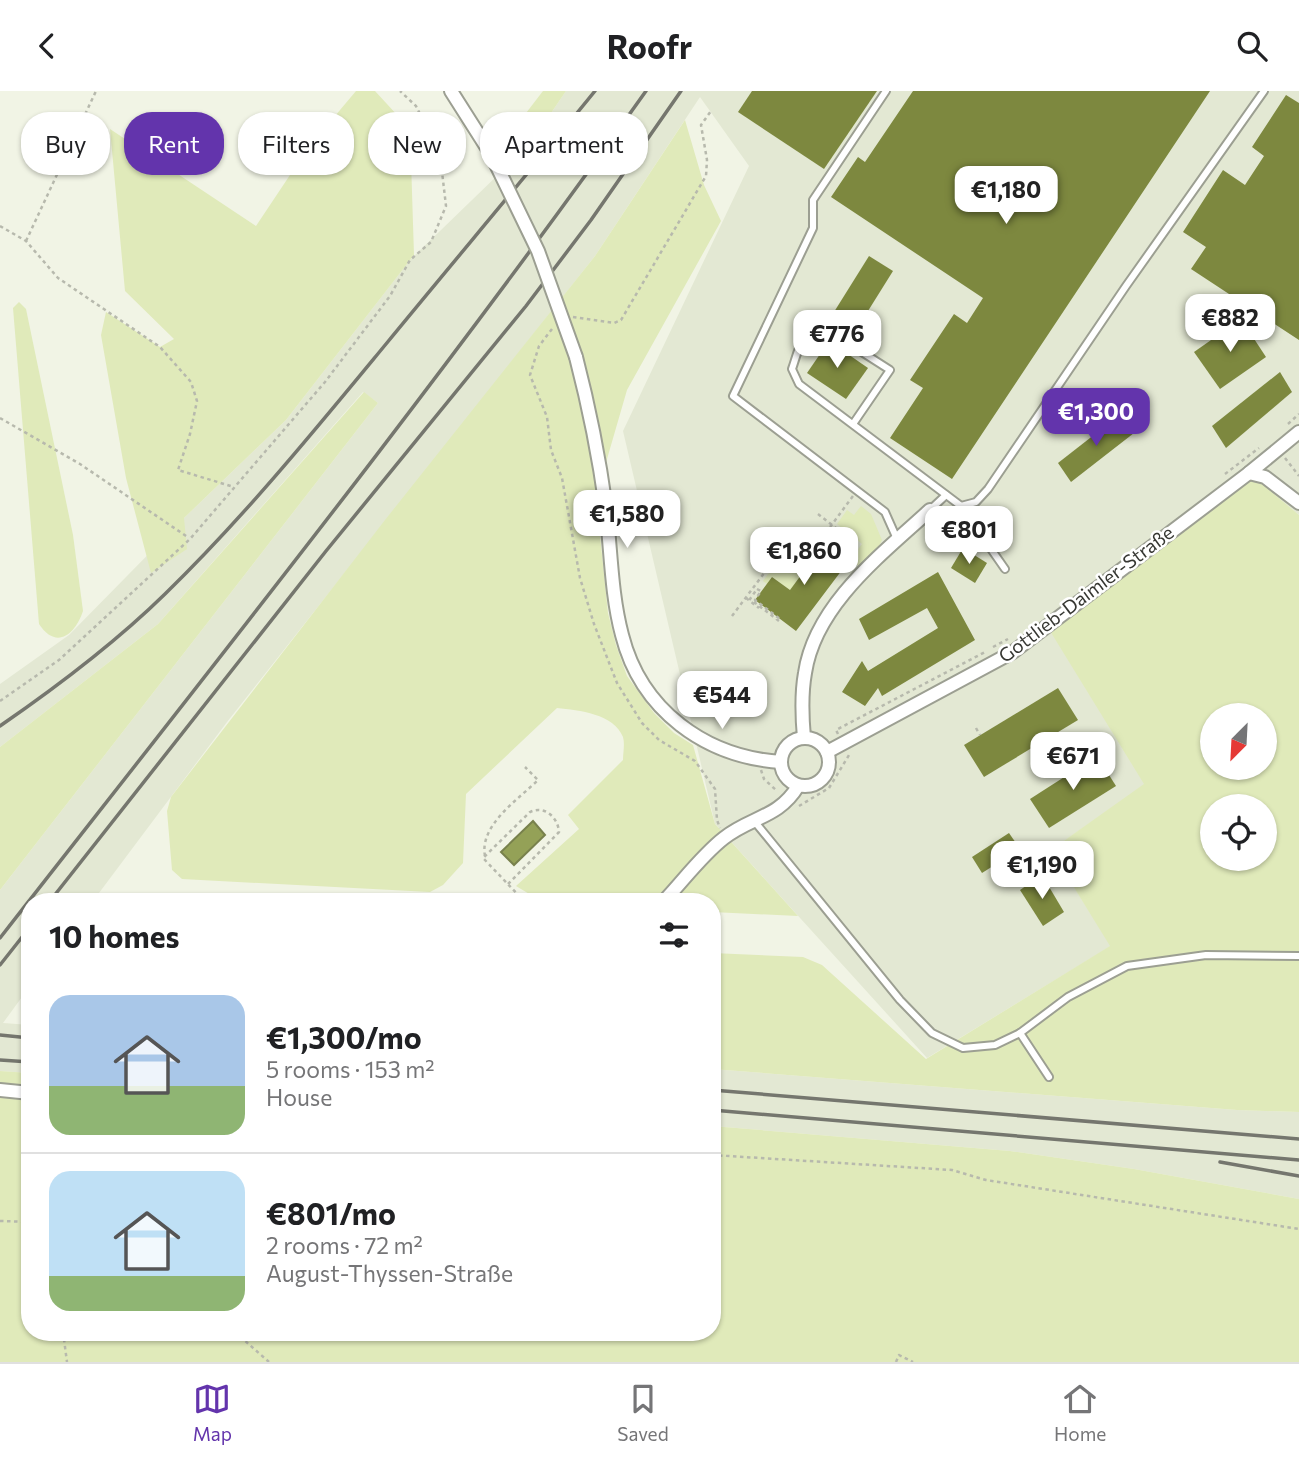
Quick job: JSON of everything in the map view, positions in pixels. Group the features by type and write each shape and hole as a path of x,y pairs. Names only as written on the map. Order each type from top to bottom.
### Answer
{"street":[{"path":"452,91 491,154 538,251 576,357 601,475 618,619 634,670 659,707 687,731 733,754 762,761 781,762"},
{"name":"Gottlieb-Daimler-Straße","path":"827,752 1013,652 1249,474 1299,432"},
{"path":"1249,474 1265,477 1299,503"},
{"path":"804,738 803,688 810,652 821,627 844,594 897,539 930,510"},
{"path":"804,738 818,741 827,752 829,767 822,780 810,786 798,786 785,777 782,755 790,743 804,738"},
{"path":"672,893 724,837 755,822 788,801 798,786"},
{"path":"0,1090 21,1092"}],"lane":[{"path":"886,91 813,200 813,228 733,396 885,512 897,539"},
{"path":"961,506 976,502 988,489 1126,286 1264,91"},
{"path":"853,424 890,370 821,326 810,330 800,345 792,369 799,384 961,506 1005,569"},
{"path":"930,510 946,495"},
{"path":"755,822 900,1000 932,1033 963,1048 995,1045 1020,1033 1068,997 1127,966 1206,955 1299,956"},
{"path":"1020,1033 1049,1077"}],"path":[{"path":"26,241 96,91"},
{"path":"0,701 59,660 190,539 325,382 390,296 410,260 431,241 446,206 441,163 416,106 401,91"},
{"path":"568,318 579,317 614,323 621,320 706,176 707,160 701,125 711,111"},
{"path":"0,226 26,241 58,278 160,347 191,382 197,401 178,470 234,487"},
{"path":"557,324 539,346 530,375 548,417 551,450 562,478 580,578 594,624 617,683 642,723 659,740 695,761 715,789 717,820 724,837"},
{"path":"0,418 80,464 190,539"},
{"path":"1217,481 1259,447"},
{"path":"1283,457 1299,476"},
{"path":"789,556 802,565 857,491"},
{"path":"818,514 850,539 842,551"},
{"path":"732,616 765,572 789,556 796,544"},
{"path":"817,544 822,548"},
{"path":"845,547 856,555 851,562 865,573"},
{"path":"757,583 762,590"},
{"path":"757,589 762,590 755,600 780,619 779,621 750,599 757,589"},
{"path":"746,598 781,624 783,622"},
{"path":"836,730 1012,637"},
{"path":"976,728 980,735"},
{"path":"762,761 761,773 764,779 788,801 799,807 828,787 849,755 845,743"},
{"path":"516,893 483,858 491,829 538,781 525,767"},
{"path":"485,856 530,812 546,811 557,823 559,832 556,837 508,884"},
{"path":"721,1156 952,1170 986,1180 1299,1229"},
{"path":"0,1221 21,1222"},
{"path":"64,1341 67,1362"},
{"path":"245,1341 269,1362"},
{"path":"896,1362 899,1355 913,1362"}],"shaded area":[{"path":"356,91 375,91 394,112 368,112 368,175 411,175 414,255 286,420 184,518 187,549 151,573 126,478 101,335 106,312 160,347 174,339 125,291 110,129 124,138 124,175 179,175 256,226 290,175 354,175 354,112 338,112"},
{"path":"543,91 566,91 552,112 527,112"},
{"path":"566,91 1299,91 1299,515 1249,474 1145,785 1051,850 1111,946 927,1058 715,824 623,431 749,166 700,97 595,256 227,722 99,893 21,893 21,998 3,1023 21,1024 21,1072 0,1071 0,890 378,403 363,392 158,624 0,747 0,684 69,635 184,518 286,420 410,260 498,175 648,175 648,112 552,112"},
{"path":"685,120 704,185 721,221 627,390 596,497 608,613 627,676 654,713 674,733 693,745 715,824 798,916 721,912 721,893 528,893 516,886 579,829 568,815 623,760 623,737 612,723 595,715 557,708 466,794 463,863 443,885 430,892 182,879 172,870 167,811 171,797 385,520 595,256"},
{"path":"19,302 26,309 73,535 83,611 70,633 58,638 45,632 39,624 13,308"},
{"path":"364,392 378,403 0,890 0,747 158,624"},
{"path":"1249,473 1299,515 1299,1112 1237,1110 721,1070 721,953 803,957 822,965 926,1059 1110,946 1051,850 1144,784 1047,626"},
{"path":"861,506 871,514 882,540 859,566 853,562 858,556 855,553 862,544 837,524 847,510 854,515"},
{"path":"816,548 820,551 790,590 772,577 767,584 763,581 768,574 790,559 802,567"},
{"path":"533,821 545,835 514,865 501,852"},
{"path":"721,1070 1237,1110 1299,1112 1299,1199 1134,1169 1010,1151 721,1127"},
{"path":"0,1071 21,1072 21,1341 721,1341 721,1127 1010,1151 1134,1169 1299,1199 1299,1362 0,1362"}],"building":[{"path":"752,91 877,91 824,169 738,112"},
{"path":"913,91 1210,91 952,479 890,438 923,388 910,380 954,314 967,323 983,298 831,197 858,157 865,162"},
{"path":"1286,95 1299,103 1299,340 1191,269 1206,247 1183,232 1223,170 1245,185 1264,156 1252,147"},
{"path":"869,256 893,271 853,335 829,320"},
{"path":"1241,319 1266,357 1220,389 1194,352"},
{"path":"829,341 868,368 846,399 807,373"},
{"path":"1280,372 1292,392 1226,448 1212,426"},
{"path":"1122,413 1134,433 1071,482 1058,463"},
{"path":"827,540 851,558 796,631 755,600 772,577 790,590"},
{"path":"963,548 987,563 975,583 951,568"},
{"path":"938,572 975,640 882,696 878,688 865,706 842,692 862,661 868,671 938,628 927,608 869,640 859,619"},
{"path":"1058,688 1078,720 984,777 964,745"},
{"path":"1097,756 1116,786 1049,828 1030,799"},
{"path":"1009,833 1020,849 982,873 972,857"},
{"path":"1042,875 1064,912 1043,926 1020,890"}],"railway":[{"path":"0,726 65,680 126,630 223,534 306,440 595,91"},
{"path":"35,893 409,413 646,91"},
{"path":"56,893 326,551 526,306 591,220 681,91"},
{"path":"0,938 21,911"},
{"path":"0,965 21,938"},
{"path":"0,1035 21,1037"},
{"path":"0,1060 21,1061"},
{"path":"721,1091 1299,1139"},
{"path":"721,1111 1299,1160"},
{"path":"1220,1162 1299,1176"}]}
